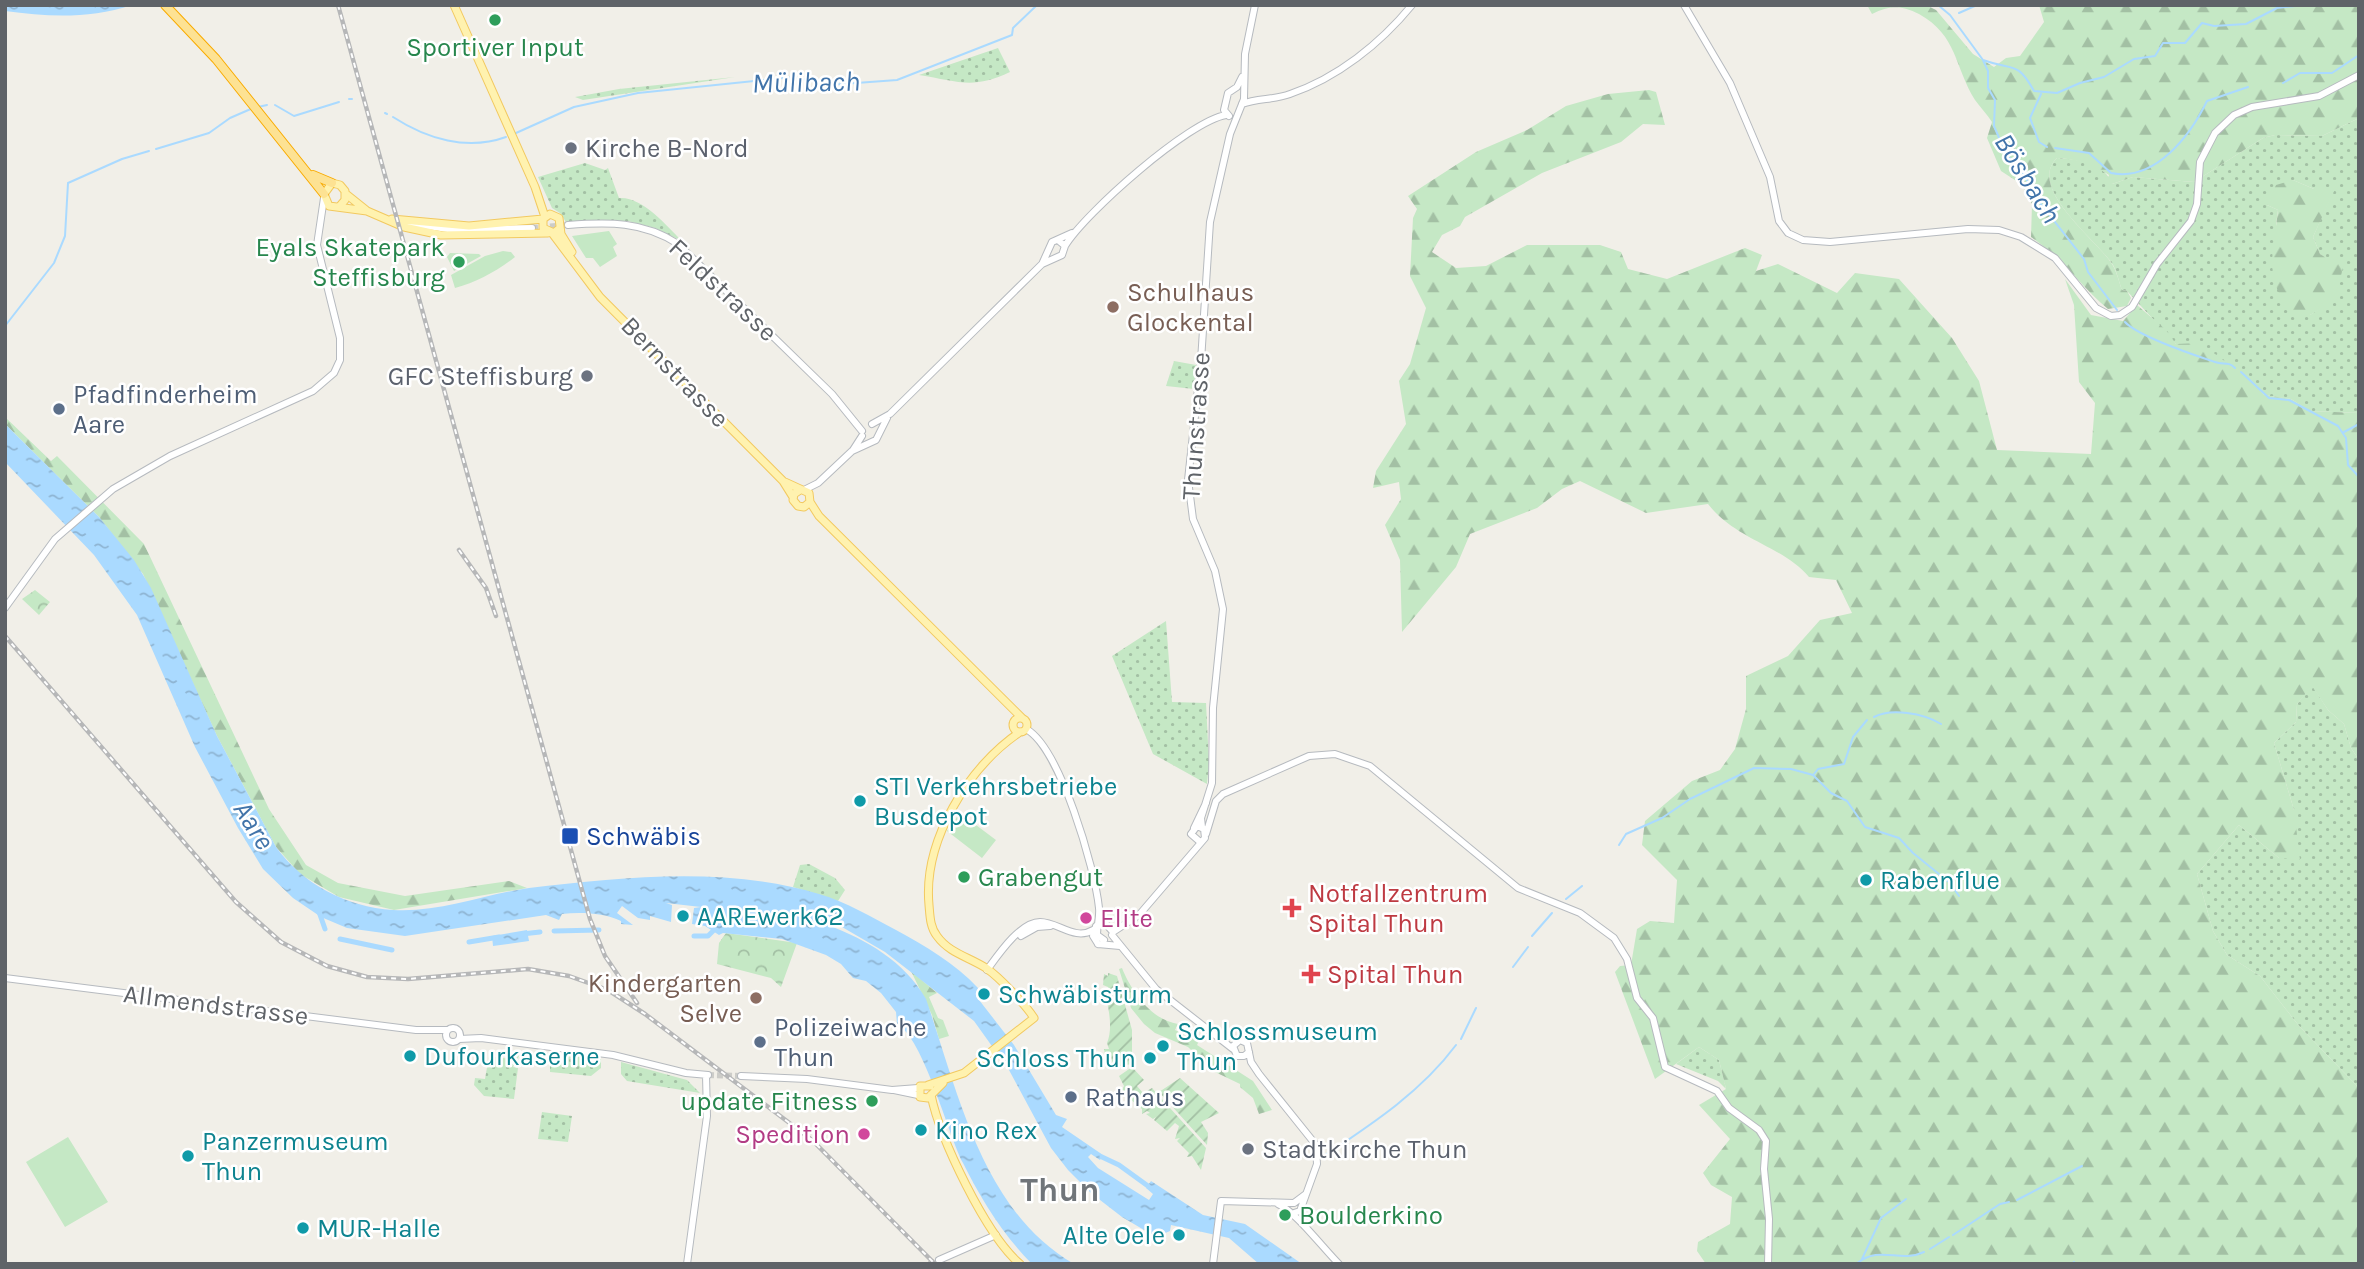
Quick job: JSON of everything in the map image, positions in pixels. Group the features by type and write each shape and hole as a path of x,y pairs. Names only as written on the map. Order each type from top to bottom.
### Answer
{"highway":[{"path":"165,5 216,59 269,129 310,174 324,196"},
{"path":"310,174 332,183"}],"main road":[{"path":"454,5 547,217"},
{"path":"1052,253 1062,255 1062,243 1134,174 1211,121 1228,113 1243,98 1243,76 1255,5"},
{"path":"1235,89 1243,98 1260,100 1296,92 1346,66 1383,36 1412,5"},
{"path":"1684,5 1711,46 1730,83 1770,177 1779,221 1788,233 1803,240 1830,242 1968,229 2006,232 2035,244 2055,258 2096,308 2114,316 2132,307 2157,264 2191,221 2197,204 2200,162 2205,146 2215,133 2234,116 2252,107 2319,96 2359,75"},
{"path":"1228,113 1229,92 1235,89 1243,76"},
{"name":"Thunstrasse","path":"1200,828 1198,815 1209,798 1213,778 1213,708 1223,606 1215,571 1192,516 1187,484 1200,368 1208,237 1230,134 1228,113"},
{"path":"5,608 40,557 85,510 134,475 187,447 313,391 336,370 340,343 319,260 317,237 324,196 332,183 340,185 345,193 367,211"},
{"path":"320,222 345,200 345,193"},
{"path":"324,196 328,205 367,211 415,230 447,235 550,233 564,227"},
{"path":"388,219 475,226 547,217 560,219 567,245 608,302"},
{"name":"Bernstrasse","path":"547,217 543,228 550,233 600,297 608,302 783,481 796,505 808,502"},
{"path":"388,219 455,230 532,228"},
{"name":"Feldstrasse","path":"564,227 629,224 652,230 678,244 851,415 868,442"},
{"path":"808,502 818,483 852,451 876,440 890,414 1042,264 1052,253 1052,242 1062,243"},
{"path":"852,451 870,424 890,414"},
{"name":"Feldstrasse","path":"851,415 870,424"},
{"path":"870,424 879,432"},
{"name":"Bernstrasse","path":"783,481 802,490"},
{"path":"793,496 818,483"},
{"path":"802,490 819,516 1010,706 1019,725 1043,746 1063,783 1083,842 1104,928 1101,942"},
{"path":"741,1076 807,1079 892,1090 927,1091 995,1049 1034,1018 989,971 952,950 932,930 928,874 940,836 972,779 1019,725"},
{"path":"1186,855 1191,837 1211,817 1221,795 1288,764 1316,755 1349,757 1363,762 1383,776 1518,888 1580,913 1614,938 1627,958 1637,998 1653,1018 1665,1066 1717,1091 1729,1108 1759,1130 1766,1141 1764,1169 1769,1219 1768,1264"},
{"path":"989,971 1025,928 1038,922 1079,933 1126,923 1139,915 1199,841 1200,828"},
{"path":"1191,837 1199,841"},
{"path":"1099,905 1104,928 1156,989 1219,1037 1236,1055 1245,1054"},
{"path":"1104,928 1093,939 1122,947"},
{"name":"Allmendstrasse","path":"5,978 427,1031 454,1028 459,1035 453,1042 427,1031"},
{"path":"446,1038 448,1030"},
{"path":"459,1035 623,1056 686,1073 707,1075 707,1116 687,1264"},
{"path":"1219,1037 1246,1042 1245,1054 1315,1141 1318,1158 1307,1192 1296,1208"},
{"path":"1233,1049 1237,1041"},
{"path":"927,1091 959,1167 996,1235 1020,1264"},
{"path":"1213,1264 1221,1201 1277,1203 1296,1208 1308,1233 1339,1264"},
{"path":"939,1260 996,1235"}],"green space":[{"path":"1867,5 1926,5 1936,10 1973,54 1994,67 2006,58 2020,56 2044,22 2039,5 2359,5 2359,118 2322,136 2275,135 2263,138 2194,182 2133,177 2112,184 2106,182 2109,175 2097,168 2078,161 2057,158 2050,170 2050,184 2057,198 2112,264 2122,290 2127,291 2131,298 2127,306 2108,309 2031,237 2032,204 2021,184 2001,171 1987,138 1992,122 1975,100 1954,52 1941,32 1913,11 1896,7 1872,14"},
{"path":"998,48 1010,72 997,78 965,82 919,75"},
{"path":"735,77 583,100 575,97 619,89"},
{"path":"1649,90 1656,92 1665,125 1643,124 1621,142 1542,173 1465,217 1460,226 1442,235 1432,252 1456,268 1486,266 1527,245 1600,245 1621,252 1628,269 1667,279 1745,248 1762,255 1756,271 1778,264 1837,293 1855,273 1899,279 1952,338 1979,381 1997,450 2091,454 2095,403 2079,382 2074,305 2065,279 2091,315 2123,321 2137,305 2166,330 2176,344 2200,343 2252,381 2264,395 2291,399 2310,411 2359,413 2359,760 2351,748 2344,724 2328,710 2312,686 2297,704 2296,722 2274,743 2294,810 2300,860 2279,858 2239,825 2197,874 2213,931 2227,955 2260,976 2299,1026 2359,1088 2359,1264 1706,1264 1697,1251 1698,1242 1730,1224 1732,1197 1711,1185 1703,1173 1730,1139 1699,1105 1726,1089 1719,1060 1699,1047 1655,1079 1615,972 1620,966 1631,965 1637,929 1650,921 1674,923 1677,880 1642,845 1645,821 1692,781 1720,770 1735,749 1746,709 1746,676 1788,656 1820,620 1852,613 1836,580 1809,577 1786,558 1732,526 1708,504 1646,513 1580,481 1562,489 1537,508 1470,534 1456,567 1402,632 1400,560 1385,525 1401,499 1399,482 1373,488 1376,471 1406,424 1399,381 1410,364 1426,308 1410,276 1413,218 1417,209 1408,196 1476,152 1527,130 1566,106 1608,94"},
{"path":"2359,118 2359,413 2310,411 2291,399 2264,395 2252,381 2176,344 2127,291 2122,290 2113,265 2067,213 2050,184 2050,170 2057,158 2089,163 2104,171 2112,184 2133,177 2194,182 2263,138 2275,135 2322,136","holes":["2293,180 2314,189 2334,189 2313,237 2320,254 2328,260 2321,308 2310,315 2276,225 2278,210 2267,205"]},
{"path":"585,163 605,170 608,168 619,198 645,207 682,241 655,228 628,221 566,222 560,213 552,208 538,177"},
{"path":"2293,180 2314,189 2335,189 2313,237 2320,254 2328,259 2337,258 2344,263 2335,301 2310,315 2292,313 2283,300 2273,275 2278,210 2267,205 2276,185"},
{"path":"609,231 617,244 613,247 617,256 600,267 593,258 586,258 572,236"},
{"path":"503,251 511,252 515,257 486,276 455,288 451,275 485,256"},
{"name":"Eyals Skatepark Steffisburg","path":"450,253 481,256 454,271 447,257"},
{"path":"1174,361 1196,365 1194,389 1166,386"},
{"path":"5,417 51,461 57,456 144,544 269,809 306,865 338,883 405,896 509,881 527,888 394,910 339,897 300,874 276,847 217,736 143,574 99,517 5,424"},
{"path":"35,590 50,602 39,615 22,599"},
{"path":"1166,621 1172,702 1206,703 1209,763 1207,784 1153,754 1112,656"},
{"path":"2312,685 2328,710 2344,724 2351,748 2359,760 2359,1088 2299,1026 2260,976 2227,955 2213,931 2197,874 2239,825 2279,858 2294,810 2274,743 2296,722 2297,704"},
{"name":"Grabengut","path":"960,813 996,840 982,858 947,831"},
{"path":"809,864 835,878 845,890 838,901 793,887 800,865"},
{"path":"726,933 797,943 781,987 771,978 717,964 719,943"},
{"path":"1122,968 1137,996 1151,1011 1178,1024 1175,1030 1199,1041 1197,1045 1253,1081 1272,1110 1259,1114 1253,1098 1240,1084 1213,1071 1188,1047 1155,1033 1144,1024 1131,1008 1119,969"},
{"path":"911,971 937,993 929,997 949,1036 939,1039 932,1015"},
{"path":"1108,973 1117,976 1132,1030 1132,1064 1114,1067 1110,1054 1105,1055 1104,1049 1109,1049 1109,1012 1107,1002 1103,1002 1108,999 1108,987 1103,985 1104,974 1108,976"},
{"path":"1699,1047 1719,1060 1726,1089 1718,1081 1676,1064"},
{"path":"512,1052 520,1054 513,1067 518,1068 514,1099 484,1096 474,1085 475,1078 485,1079 489,1056 510,1059"},
{"path":"544,1053 601,1059 601,1068 591,1076 550,1072 550,1055"},
{"path":"621,1062 687,1080 700,1093 627,1081 621,1074"},
{"path":"1132,1067 1144,1080 1137,1086 1143,1093 1152,1088 1206,1148 1201,1170 1192,1156 1187,1157 1189,1153 1177,1141 1180,1138 1175,1139 1179,1126 1175,1123 1167,1131 1154,1120 1156,1117 1153,1119 1146,1114 1150,1113 1147,1111 1142,1114 1142,1109 1130,1099 1130,1094 1120,1093 1124,1086 1119,1076"},
{"path":"1180,1078 1219,1113 1201,1122 1208,1133 1207,1145 1159,1092"},
{"path":"542,1112 572,1116 568,1142 538,1139"},
{"path":"68,1137 108,1202 65,1227 26,1162"}],"water":[{"path":"5,5 132,5 85,15 37,15 5,11"},
{"name":"Aare","path":"5,424 99,517 134,560 151,588 217,736 276,847 312,882 342,899 393,910 427,909 529,888 675,876 748,880 784,885 829,897 918,942 950,963 978,988 976,996 1014,1045 1056,1115 1067,1119 1062,1127 1103,1155 1100,1160 1091,1154 1088,1157 1098,1168 1149,1200 1153,1194 1146,1188 1151,1181 1203,1215 1245,1224 1302,1264 1259,1264 1229,1238 1171,1225 1170,1231 1156,1237 1122,1217 1091,1193 1051,1148 1009,1070 974,1021 885,952 830,920 828,925 883,953 917,986 926,999 963,1110 995,1181 1017,1213 1043,1241 1074,1264 1032,1264 1002,1229 963,1163 926,1066 907,1033 897,1024 896,1012 881,993 866,981 853,978 841,964 826,955 782,939 723,933 719,935 705,926 692,924 694,908 701,907 666,903 672,905 671,922 650,916 650,920 638,918 622,906 617,913 633,925 621,924 621,921 614,918 600,915 569,913 562,914 559,920 546,915 405,936 347,928 321,917 293,898 263,869 195,747 137,615 94,555 5,462"},
{"path":"527,930 529,941 493,946 492,936"}],"waterway":[{"name":"Mülibach","path":"516,133 574,107 638,93 794,77 829,85 897,80 1012,35 1013,28 1037,5"},
{"name":"Bösbach","path":"1938,5 1950,15 1983,60 1988,71 1988,88 1995,100 1994,126 2006,154 2023,173 2037,199 2084,259 2088,272 2117,310"},
{"path":"1959,13 1977,5"},
{"path":"1983,60 2018,70 2034,91 2057,93 2104,77 2134,59 2155,56 2163,43 2185,43 2202,23 2214,26 2246,24 2277,8 2305,5"},
{"path":"2283,83 2300,73 2332,73 2359,55"},
{"path":"2055,148 2089,153 2111,173 2127,174 2142,170 2169,154 2181,142 2207,101 2248,87"},
{"path":"2041,94 2030,118 2039,142 2047,147"},
{"name":"Mülibach","path":"275,105 294,116 339,102"},
{"name":"Mülibach","path":"258,107 267,105"},
{"name":"Mülibach","path":"156,149 209,133 230,118 253,108"},
{"name":"Mülibach","path":"393,117 433,137 462,143 506,137"},
{"name":"Mülibach","path":"5,326 54,263 65,236 68,183 122,159 149,151"},
{"name":"Bösbach","path":"2125,322 2142,334 2167,345 2235,368"},
{"name":"Bösbach","path":"2241,372 2269,398 2289,400 2338,426 2346,438 2348,465 2359,477"},
{"path":"2344,432 2359,424"},
{"path":"1874,717 1889,713 1907,713 1941,724"},
{"path":"1814,774 1818,769 1844,764 1853,737 1867,720"},
{"path":"1619,845 1626,834 1662,818 1690,799 1754,768 1791,769 1813,775 1831,793 1847,801 1865,827 1899,838 1950,883 1959,896"},
{"path":"1566,899 1582,886"},
{"path":"318,909 325,929"},
{"path":"1532,936 1552,913"},
{"path":"554,931 599,930"},
{"path":"694,936 708,936 713,931"},
{"path":"522,934 540,932"},
{"path":"469,942 499,937"},
{"path":"340,939 392,950"},
{"path":"1513,967 1528,947"},
{"path":"1461,1039 1476,1008"},
{"path":"1324,1156 1412,1092 1456,1045"},
{"path":"1102,1157 1119,1165 1148,1186"},
{"path":"2017,1200 2082,1166"},
{"path":"1862,1259 1881,1218 1906,1199"},
{"path":"1953,1235 2000,1204 2009,1202"},
{"path":"1930,1249 1949,1237"},
{"path":"1856,1264 1874,1255 1906,1256 1924,1252"}],"tunnel":[{"path":"532,228 568,225"},
{"path":"708,1075 741,1076"},
{"path":"929,1264 939,1260"}],"railway":[{"path":"338,5 590,919 605,956 637,1003"},
{"path":"459,550 486,588 496,616"},
{"path":"5,636 236,902 281,942 327,966 367,977 408,979 528,969 569,976 608,990 645,1014 812,1140 935,1264"}],"place":[{"name":"Sportiver Input","path":"495,20"},
{"name":"Kirche B-Nord","path":"571,148"},
{"name":"Eyals Skatepark Steffisburg","path":"459,262"},
{"name":"Schulhaus Glockental","path":"1113,307"},
{"name":"GFC Steffisburg","path":"587,376"},
{"name":"Pfadfinderheim Aare","path":"59,409"},
{"name":"STI Verkehrsbetriebe Busdepot","path":"860,801"},
{"name":"Schwäbis","path":"570,836"},
{"name":"Grabengut","path":"964,877"},
{"name":"Rabenflue","path":"1866,880"},
{"name":"Notfallzentrum Spital Thun","path":"1292,908"},
{"name":"AAREwerk62","path":"683,916"},
{"name":"Elite","path":"1086,918"},
{"name":"Spital Thun","path":"1311,974"},
{"name":"Schwäbisturm","path":"984,994"},
{"name":"Kindergarten Selve","path":"756,998"},
{"name":"Polizeiwache Thun","path":"760,1042"},
{"name":"Schlossmuseum Thun","path":"1163,1046"},
{"name":"Dufourkaserne","path":"410,1056"},
{"name":"Schloss Thun","path":"1150,1058"},
{"name":"Rathaus","path":"1071,1097"},
{"name":"update Fitness","path":"872,1101"},
{"name":"Kino Rex","path":"921,1130"},
{"name":"Spedition","path":"864,1134"},
{"name":"Stadtkirche Thun","path":"1248,1149"},
{"name":"Panzermuseum Thun","path":"188,1156"},
{"name":"Boulderkino","path":"1285,1215"},
{"name":"MUR-Halle","path":"303,1228"},
{"name":"Alte Oele","path":"1179,1235"}],"district":[{"name":"Thun","path":"1060,1190"}]}
